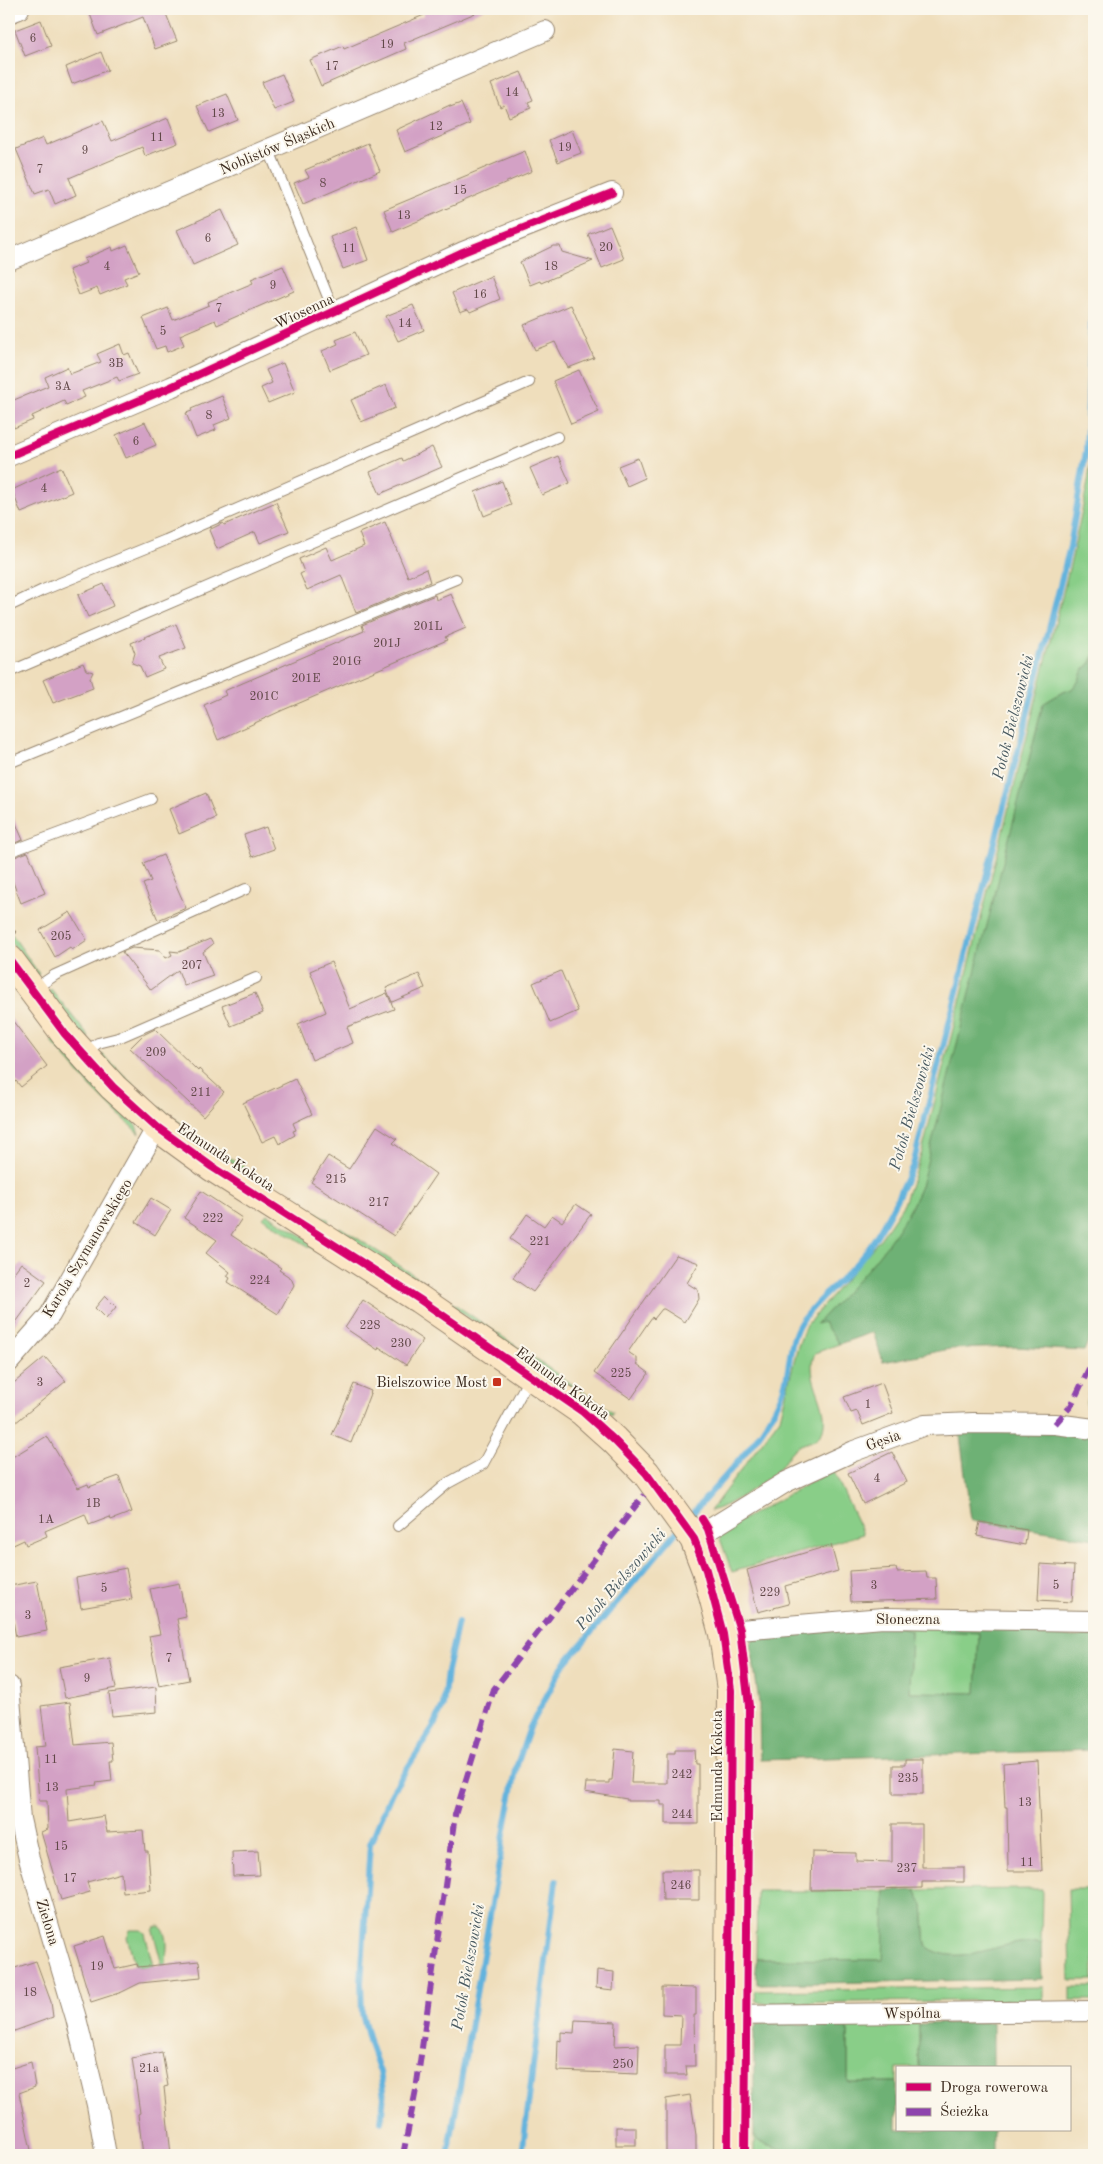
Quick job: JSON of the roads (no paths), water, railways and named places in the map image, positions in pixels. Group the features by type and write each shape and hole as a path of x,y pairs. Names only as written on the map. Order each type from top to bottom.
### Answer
{"street":[{"path":"9,13 19,9"},
{"name":"Noblistów Śląskich","path":"9,260 545,31"},
{"name":"Wiosenna","path":"9,456 171,387 463,252 612,192"},
{"name":"Edmunda Kokota","path":"14,949 32,991 83,1054 113,1087 157,1128 212,1167 412,1294 583,1412 646,1473 687,1529 706,1570 723,1634 731,1690 728,2155"},
{"name":"Karola Szymanowskiego","path":"9,1362 50,1315 157,1128"},
{"name":"Gęsia","path":"687,1529 854,1451 925,1425 973,1423 1055,1424 1094,1429"},
{"name":"Słoneczna","path":"723,1634 740,1630 883,1618 1094,1621"},
{"name":"Zielona","path":"9,1686 20,1819 29,1859 96,2096 106,2155"},
{"name":"Wspólna","path":"729,2015 1094,2011"}],"lane":[{"path":"268,150 334,312"},
{"path":"9,606 529,382"},
{"path":"9,672 557,437"},
{"path":"9,763 456,579"},
{"path":"9,852 151,799"},
{"path":"32,991 64,972 246,888"},
{"path":"83,1054 98,1043 118,1038 256,978"},
{"path":"398,1526 448,1483 483,1464 531,1376"}],"waterway":[{"name":"Potok Bielszowicki","path":"688,1519 742,1457 767,1423 784,1387 794,1338 801,1322 815,1305 854,1266 869,1247 890,1213 913,1165 1070,546 1086,451 1094,253"},
{"name":"Potok Bielszowicki","path":"448,2155 517,1765 530,1727 562,1667 678,1530"},
{"path":"381,2121 384,2097 380,2072 362,2013 361,1982 370,1844 392,1792 433,1728 443,1706 447,1671 458,1622"},
{"path":"522,2155 556,1881"}],"place":[{"name":"Bielszowice Most","path":"497,1382"}]}
